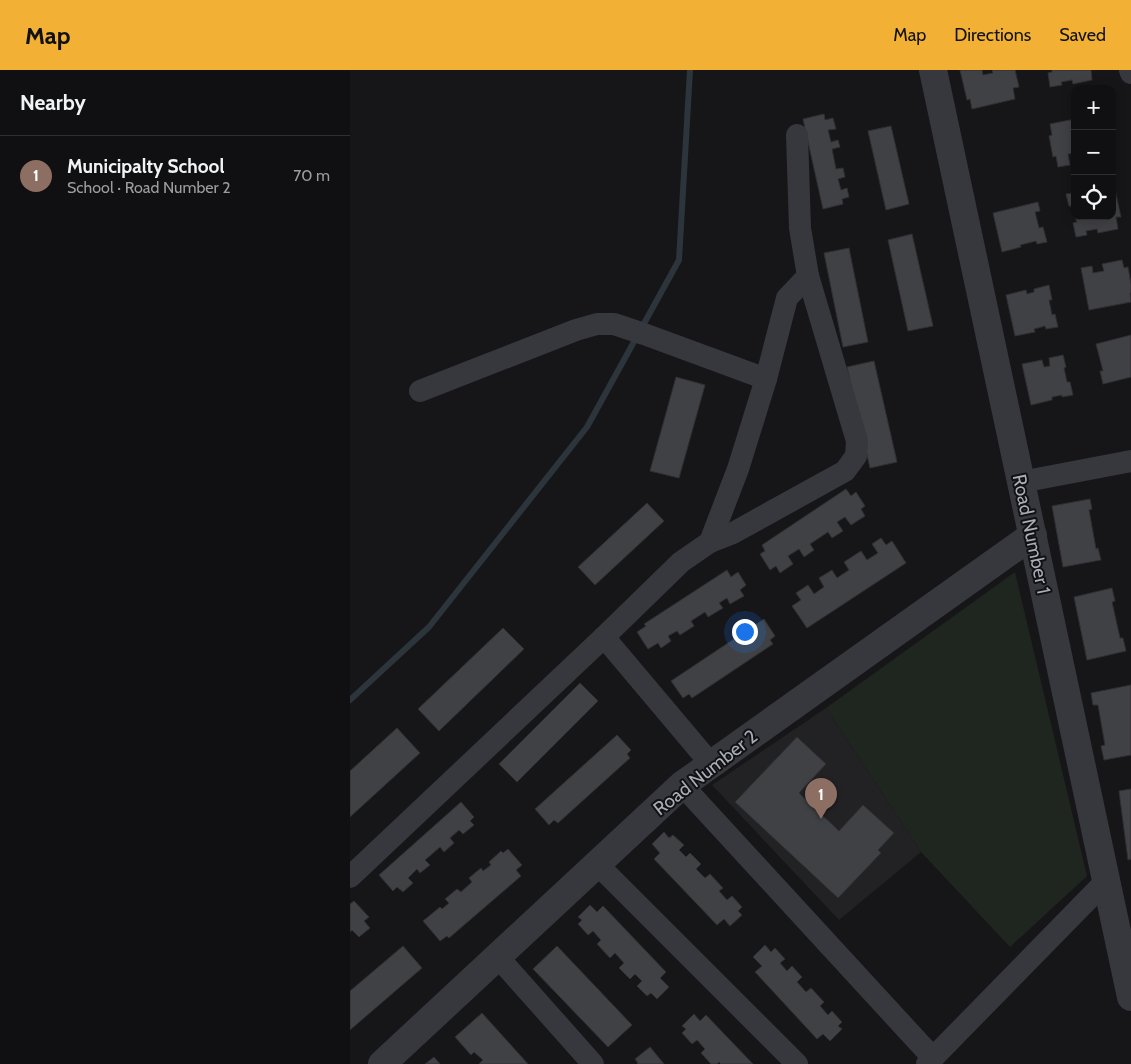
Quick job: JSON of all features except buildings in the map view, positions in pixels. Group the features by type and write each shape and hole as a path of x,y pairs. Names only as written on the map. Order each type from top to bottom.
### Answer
{"street":[{"name":"Road Number 1","path":"933,70 1131,997"},
{"path":"350,877 681,562 710,542 740,530 845,471 856,456 857,440 808,276 800,228 798,135"},
{"path":"710,542 738,469 766,379 786,298 808,276"},
{"path":"420,391 576,330 597,324 614,324 766,379"},
{"path":"1021,482 1131,461"},
{"name":"Road Number 2","path":"382,1064 682,785 1033,535"},
{"path":"604,637 711,764"},
{"path":"682,785 930,1061 1106,881"},
{"path":"597,864 797,1064"},
{"path":"497,956 593,1064"}],"shaded area":[{"path":"1015,572 1087,876 1010,947 921,852 826,708"},
{"path":"826,708 921,852 839,920 712,785"}],"waterway":[{"path":"350,700 429,627 587,427 679,260 690,70"}],"place":[{"name":"Municipalty School","path":"821,819"}]}
